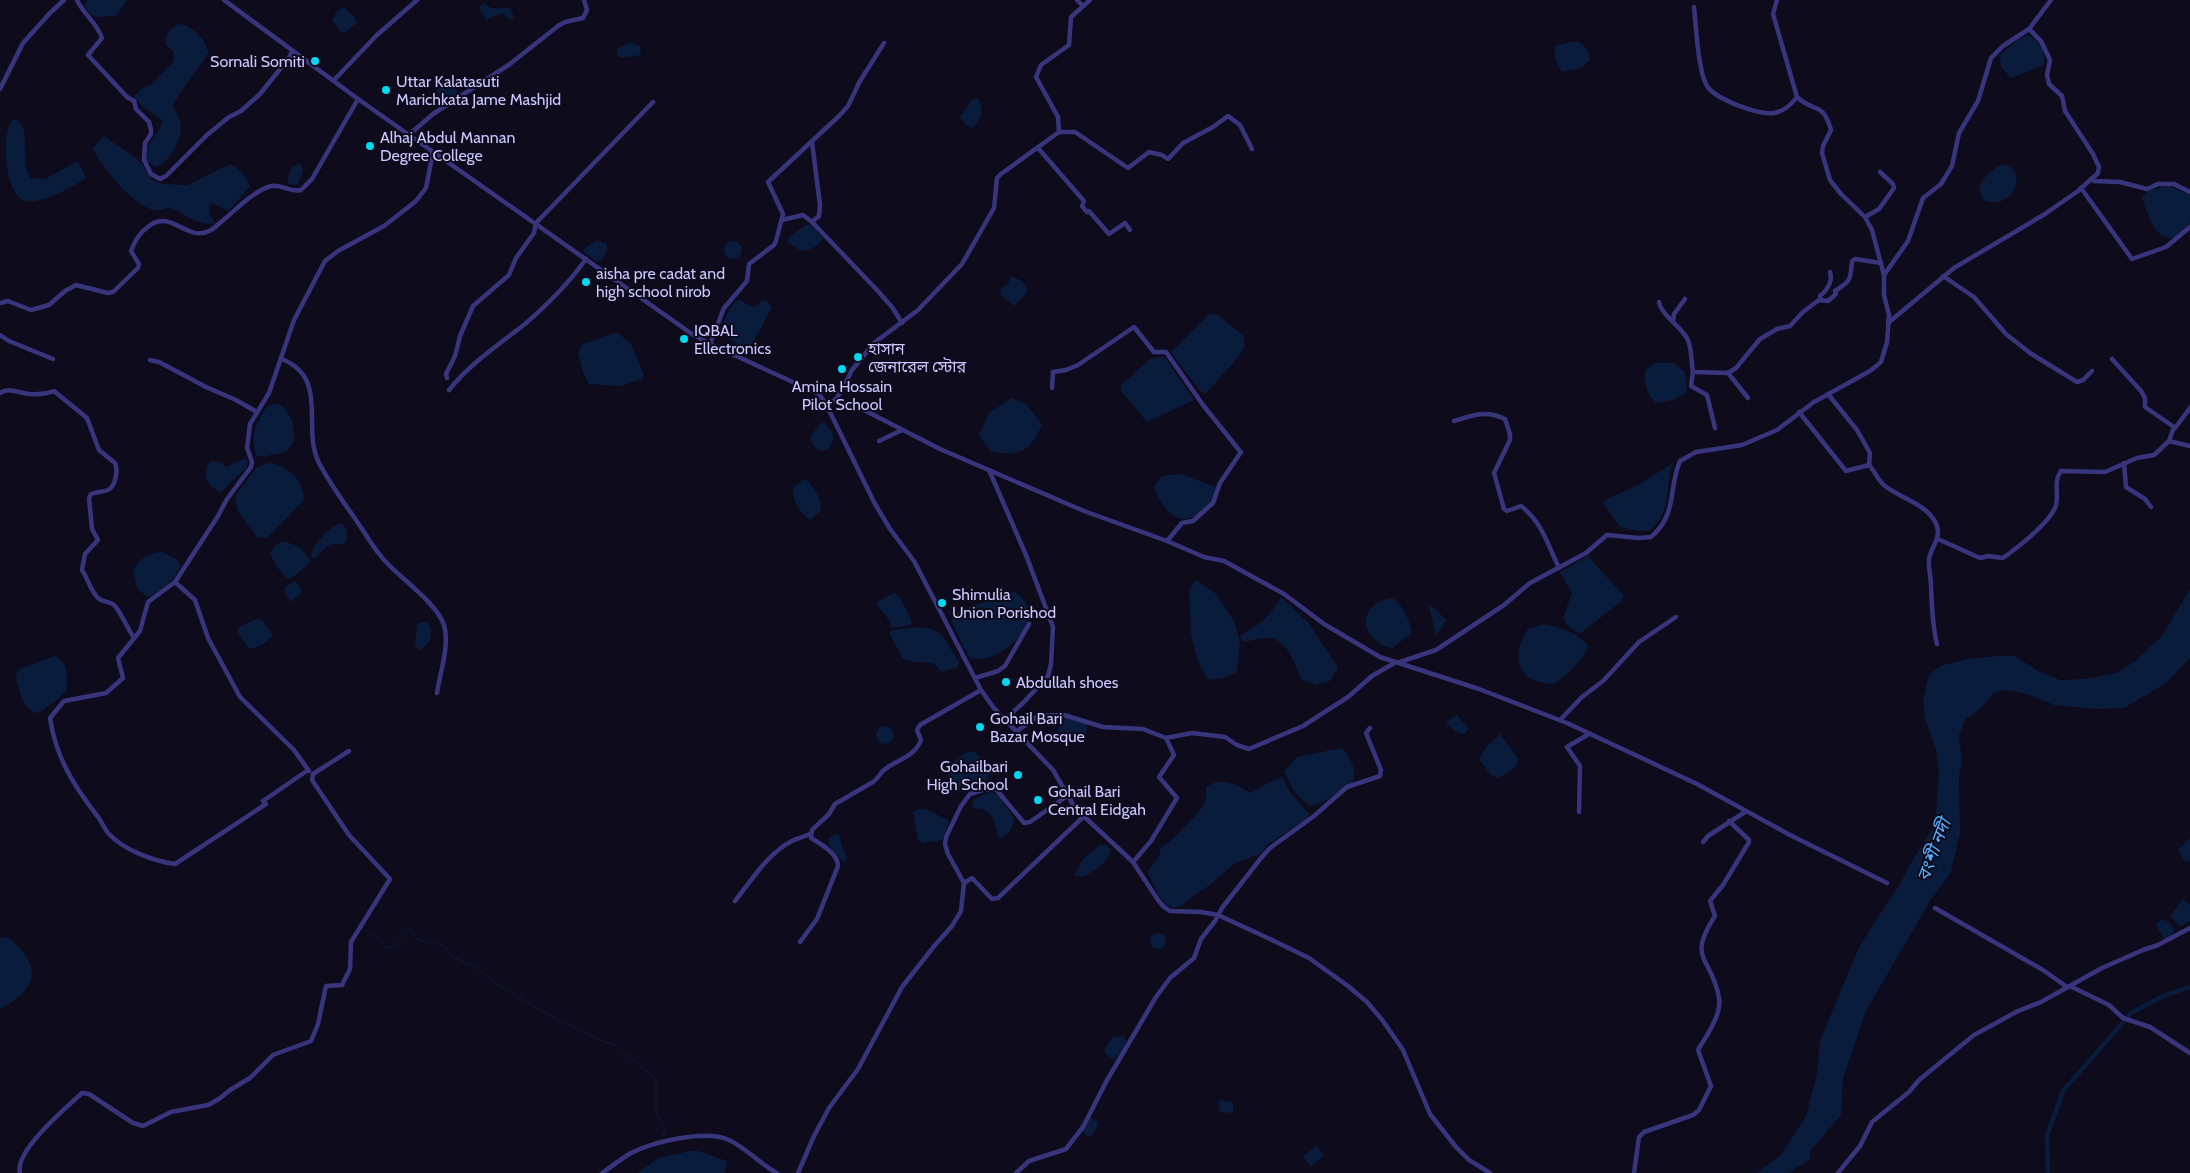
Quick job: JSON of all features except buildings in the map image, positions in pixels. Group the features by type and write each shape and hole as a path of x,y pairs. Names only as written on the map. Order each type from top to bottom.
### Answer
{"street":[{"path":"0,89 23,44 40,23 64,0"},
{"path":"77,0 84,14 91,19 102,38 88,55 127,97 134,101 136,109 150,122 151,134 145,143 144,160 151,174 160,179 166,176 215,128 250,105 272,80 292,51"},
{"path":"224,0 358,99 692,334 819,394 826,404 875,504 890,529 914,561 980,690 1053,770 1067,796 1083,818 1133,862 1158,900 1170,911 1201,912 1218,915 1309,958 1368,1002 1403,1050 1430,1114 1462,1153 1490,1173"},
{"path":"334,80 377,35 417,0"},
{"path":"410,134 434,114 510,64 558,26 565,22 583,18 587,10 584,0"},
{"path":"1077,0 1083,6"},
{"path":"1059,132 1058,117 1036,77 1041,65 1069,45 1071,17 1090,0"},
{"path":"1017,731 1038,716 1064,715 1103,727 1143,729 1166,738 1200,733 1225,737 1244,749 1255,747 1303,726 1348,698 1372,676 1397,662 1436,650 1504,605 1530,583 1586,553 1608,534 1644,538 1653,535 1664,520 1672,504 1675,474 1681,460 1696,452 1742,445 1756,440 1776,430 1799,412 1828,394 1878,366 1884,356 1889,315 1884,295 1882,263 1866,217 1841,194 1830,180 1822,153 1823,146 1831,130 1826,114 1819,108 1797,97 1773,14 1777,0"},
{"path":"1884,274 1908,241 1924,198 1942,184 1952,166 1959,133 1978,101 1991,58 2003,46 2029,29 2051,0"},
{"path":"1694,7 1702,70 1707,86 1712,91 1728,101 1752,110 1772,114 1784,110 1797,97"},
{"path":"1888,323 1943,276 1996,242 2045,214 2097,177 2099,168 2093,154 2065,111 2062,96 2048,84 2047,75 2050,60 2041,41 2029,29"},
{"path":"710,344 724,308 747,281 749,264 774,245 782,220 781,206 768,182 848,106 860,81 884,43"},
{"path":"0,303 8,301 31,310 48,305 64,291 76,285 102,293 113,292 138,268 139,264 132,251 138,236 153,223 165,220 188,231 208,232 261,191 276,186 293,191 301,190 312,179 358,99"},
{"path":"447,378 446,374 455,356 460,336 472,306 509,275 516,258 534,233 536,223 653,102"},
{"path":"826,404 835,400 852,370 874,343 918,310 962,264 994,208 997,178 1059,132 1075,132 1128,168 1149,152 1162,155 1168,159 1183,143 1213,127 1228,116 1240,124 1252,149"},
{"path":"812,142 820,204 819,216 812,222"},
{"path":"1038,148 1084,201 1082,206 1087,212 1089,211 1109,234 1125,223 1130,230"},
{"path":"308,770 263,801 266,804 175,864 164,862 131,849 108,833 71,780 60,757 50,718 64,701 106,693 123,678 118,658 140,632 148,602 174,582 218,516 227,499 250,467 252,462 247,448 250,424 269,393 294,320 325,261 338,250 391,222 416,201 426,188 433,152"},
{"path":"1866,217 1880,209 1894,188 1893,184 1880,172"},
{"path":"2090,181 2106,180 2147,189 2158,184 2174,184 2190,192"},
{"path":"2081,188 2132,259 2166,247 2190,227"},
{"path":"782,220 803,215 812,222 877,290 892,307 902,323"},
{"path":"449,390 469,367 526,323 548,302 586,259"},
{"path":"1820,300 1828,301 1834,297 1835,291 1849,280 1852,275 1852,261 1855,259 1882,263"},
{"path":"1693,372 1728,373 1736,368 1760,339 1777,329 1790,326 1803,312 1820,300 1820,296 1826,292 1831,281 1830,272"},
{"path":"1943,276 1974,297 2006,334 2060,372 2077,382 2083,380 2092,371"},
{"path":"1673,321 1674,314 1686,299"},
{"path":"1659,302 1664,312 1687,338 1690,346 1693,372 1691,386 1707,395 1715,428"},
{"path":"1052,388 1053,372 1078,365 1134,327 1154,352 1166,352 1203,405 1240,450 1220,483 1213,502 1193,520 1182,523 1167,541"},
{"path":"0,335 9,341 53,358"},
{"path":"282,358 296,365 312,393 313,445 319,462 333,485 376,551 430,604 442,620 444,648 437,693"},
{"path":"2112,359 2141,391 2145,398 2145,407 2174,428"},
{"path":"150,360 159,362 257,412"},
{"path":"1728,373 1748,398"},
{"path":"0,393 4,390 42,395 54,391 87,418 99,450 115,463 116,474 112,486 109,489 91,494 89,498 92,529 98,540 85,554 82,570 94,593 104,602 110,602 115,605 134,638"},
{"path":"1828,394 1857,430 1865,448 1870,453 1869,465 1886,486 1917,504 1932,518 1937,526 1938,539 1930,557 1929,568 1932,585 1931,607 1937,644"},
{"path":"835,400 862,410 989,470 1084,511 1167,541 1204,557 1224,561 1284,594 1324,624 1380,657 1479,689 1560,720 1697,784 1745,812 1887,883"},
{"path":"1938,539 1980,558 1988,556 2003,558 2032,534 2051,514 2056,505 2056,482 2061,471 2099,473 2124,463 2154,455 2168,441 2174,428 2190,408"},
{"path":"1799,412 1846,471 1869,465"},
{"path":"1454,421 1473,415 1493,413 1505,419 1510,440 1494,473 1504,509 1507,511 1521,506 1531,515 1542,530 1560,568"},
{"path":"880,441 902,430"},
{"path":"2168,441 2190,446"},
{"path":"2124,463 2126,486 2145,500 2151,507"},
{"path":"989,470 1026,555 1053,627 1051,664 1048,676 1018,708 1005,718"},
{"path":"20,1173 20,1159 48,1125 82,1093 90,1094 133,1123 143,1126 171,1112 208,1105 250,1078 273,1055 312,1041 318,1024 326,986 342,985 350,969 351,942 390,879 349,835 316,787 312,780 312,774 294,750 240,697 210,644 195,600 174,582"},
{"path":"1560,720 1602,681 1639,642 1676,617"},
{"path":"975,678 998,671 1005,666 1030,624"},
{"path":"735,901 755,874 792,841 810,834 834,804 873,782 882,772 913,752 921,740 918,730 920,726 980,690"},
{"path":"1016,1173 1030,1161 1066,1149 1083,1127 1106,1082 1156,996 1170,978 1194,958 1201,939 1251,869 1270,848 1314,816 1347,787 1380,776 1381,770 1366,733 1370,728"},
{"path":"1579,812 1580,766 1567,747 1589,734"},
{"path":"1133,862 1150,841 1177,798 1159,776 1174,754 1166,738"},
{"path":"312,774 349,751"},
{"path":"798,1173 829,1108 858,1069 902,987 961,911 964,883 948,854 945,844 953,821 970,794 996,789 1024,823 1030,822 1067,796"},
{"path":"1703,842 1708,836 1729,821 1745,812"},
{"path":"964,883 972,878 992,899 998,898 1083,818"},
{"path":"1634,1173 1639,1138 1644,1132 1693,1115 1700,1110 1711,1086 1698,1050 1719,1009 1720,998 1700,947 1702,937 1715,916 1710,901 1723,886 1749,842 1729,821"},
{"path":"800,942 817,919 838,866 838,862 828,850 811,838 810,834"},
{"path":"1935,908 2043,970 2067,987 2072,987 2109,1005 2123,1018 2150,1027 2190,1054"},
{"path":"1838,1173 1860,1146 1872,1122 1964,1043 2002,1019 2041,1002 2102,968 2158,945 2190,928"},
{"path":"602,1173 630,1154 646,1147 698,1135 729,1140 777,1173"}],"water":[{"path":"87,0 127,0 116,16 101,17 94,16 88,11 84,6"},
{"path":"484,3 491,8 510,8 514,17 511,20 502,13 486,20 479,8"},
{"path":"344,7 355,18 357,23 345,32 341,32 332,20 337,11"},
{"path":"179,24 193,30 209,52 173,104 181,123 181,132 177,144 170,155 157,167 147,162 147,154 150,142 159,130 162,120 141,106 134,97 141,89 152,84 174,61 174,52 166,45 166,41 167,34"},
{"path":"2027,35 2039,43 2043,51 2044,65 2011,78 2001,67 2000,55 2019,39"},
{"path":"1577,41 1586,48 1590,60 1581,68 1562,72 1556,62 1554,48 1557,45"},
{"path":"630,42 641,47 640,55 622,58 617,56 617,49"},
{"path":"443,79 451,79 457,85 457,93 451,99 443,99 437,93 437,85"},
{"path":"978,98 982,110 980,118 972,128 966,125 960,117 972,100"},
{"path":"15,119 20,123 25,136 27,171 31,178 45,179 78,161 86,178 48,198 26,201 18,196 12,187 6,160 7,134 10,124"},
{"path":"104,136 141,163 152,180 162,184 188,185 230,164 242,173 250,187 229,210 213,203 209,206 209,213 215,223 198,222 170,207 159,210 151,209 141,204 125,191 101,163 93,148"},
{"path":"300,163 303,170 299,182 296,185 289,184 287,182 292,167"},
{"path":"2002,164 2010,167 2015,173 2015,188 2003,200 1994,202 1983,200 1979,186 1988,173"},
{"path":"2169,186 2190,195 2190,222 2184,230 2172,238 2162,235 2152,224 2142,196 2150,190"},
{"path":"806,225 811,225 823,238 814,247 801,251 787,242 790,236"},
{"path":"597,240 607,244 607,247 604,257 597,262 584,252 584,249"},
{"path":"733,241 739,244 742,250 739,256 733,259 727,256 724,250 727,244"},
{"path":"1011,276 1022,281 1027,288 1027,293 1014,306 1001,295 1000,289 1008,284"},
{"path":"740,300 752,307 763,300 767,301 772,307 754,341 747,347 740,346 722,332 728,311 736,301"},
{"path":"1210,313 1219,316 1243,335 1245,346 1234,362 1205,394 1199,390 1171,352"},
{"path":"617,332 631,344 644,375 642,379 621,386 589,384 584,375 578,353 583,344"},
{"path":"1164,356 1194,400 1147,422 1121,391 1121,385 1150,359"},
{"path":"1655,363 1674,363 1685,372 1687,392 1673,400 1656,403 1645,384 1645,370"},
{"path":"1012,398 1026,404 1042,424 1034,441 1023,450 1009,454 990,451 979,435 989,413"},
{"path":"278,403 289,415 294,441 286,452 262,457 256,455 254,435 257,424 267,406"},
{"path":"824,422 832,432 834,439 829,448 823,451 814,446 810,437 819,425"},
{"path":"245,458 248,461 246,469 221,493 212,487 206,479 207,466 212,461 221,462 226,467"},
{"path":"268,463 288,470 298,480 304,500 266,538 257,537 238,511 235,496 256,468"},
{"path":"1673,463 1666,505 1658,522 1650,531 1636,531 1620,527 1603,503 1607,499 1638,485"},
{"path":"1181,474 1218,488 1202,511 1194,517 1185,519 1176,517 1168,511 1154,487 1162,476"},
{"path":"804,479 815,490 821,506 821,510 810,520 797,506 793,493 793,488"},
{"path":"339,523 344,525 347,532 347,541 343,545 330,545 315,559 311,557 315,546 325,533"},
{"path":"281,542 290,543 299,548 311,562 292,578 288,579 276,566 270,553"},
{"path":"162,552 176,559 181,566 167,584 158,592 147,597 137,588 133,570 145,557"},
{"path":"1588,556 1624,596 1621,602 1579,634 1568,626 1563,618 1572,593 1560,572"},
{"path":"1196,580 1215,593 1235,623 1240,644 1237,672 1224,678 1208,680 1197,659 1191,634 1189,590"},
{"path":"295,581 302,590 301,594 290,602 284,591 285,587"},
{"name":"বংশী নদী","path":"2190,589 2190,658 2166,683 2124,708 2095,709 2054,705 2027,694 2006,690 1994,693 1979,710 1965,720 1959,735 1962,763 1959,776 1960,833 1951,872 1930,901 1866,1011 1843,1078 1841,1115 1811,1150 1809,1160 1788,1173 1756,1173 1780,1156 1806,1116 1817,1074 1820,1041 1859,947 1935,825 1939,774 1936,750 1925,718 1923,701 1929,675 1940,666 1968,659 1996,656 2015,656 2038,671 2060,680 2086,679 2117,673 2135,661 2162,636"},
{"path":"1015,592 1026,603 1028,615 1025,628 1016,640 992,656 980,659 969,657 953,625 952,618 957,611"},
{"path":"894,593 899,596 912,621 911,625 892,628 889,620 877,605 877,602"},
{"path":"1281,597 1308,622 1338,667 1330,681 1316,685 1301,679 1287,649 1271,638 1243,642 1240,636 1264,620"},
{"path":"1393,598 1406,614 1412,633 1392,648 1377,642 1368,630 1366,623 1370,609 1379,602"},
{"path":"1428,603 1447,620 1436,636"},
{"path":"256,619 261,619 273,635 269,640 249,649 237,631 238,628"},
{"path":"421,622 428,623 431,635 427,645 420,650 415,646 417,625"},
{"path":"1544,624 1568,631 1589,646 1574,668 1553,684 1530,678 1521,668 1518,655 1524,635 1528,629"},
{"path":"917,627 933,630 943,637 959,662 958,667 942,672 933,663 903,659 889,633 893,630"},
{"path":"55,656 65,666 67,689 60,698 39,713 33,711 28,708 22,699 15,676 20,669"},
{"path":"1457,715 1469,729 1464,734 1454,731 1446,722"},
{"path":"1067,717 1087,723 1086,734 1079,743 1061,744 1055,738 1060,724"},
{"path":"885,726 891,729 894,735 891,741 885,744 879,741 876,735 879,729"},
{"path":"1500,734 1519,760 1515,767 1497,778 1490,774 1479,759 1486,747"},
{"path":"1342,748 1352,764 1353,782 1323,802 1310,807 1294,791 1284,771 1297,757"},
{"path":"967,752 974,752 983,760 988,768 989,776 986,782 981,788 974,791 953,789 948,771 952,763"},
{"path":"1282,777 1291,793 1309,814 1308,818 1267,845 1261,854 1235,863 1182,906 1174,908 1166,905 1158,894 1147,871 1158,859 1161,848 1176,836 1201,809 1206,799 1206,787 1217,782 1228,782 1251,793"},
{"path":"991,792 999,795 1014,819 1010,830 1001,838 998,837 994,821 989,813 985,810 974,809 972,805 974,799"},
{"path":"917,809 925,809 948,820 949,822 942,840 924,843 918,840 913,813"},
{"path":"835,834 840,835 841,844 847,857 845,862 836,856 830,846 828,839"},
{"path":"2190,838 2190,861 2185,862 2178,850"},
{"path":"1100,845 1107,845 1111,850 1103,863 1083,877 1074,875 1084,858"},
{"path":"2183,899 2190,905 2190,921 2180,927 2170,916"},
{"path":"2162,919 2170,924 2174,932 2168,938 2164,938 2155,924"},
{"path":"1158,933 1166,941 1158,949 1150,941"},
{"path":"8,937 27,958 32,976 29,985 23,993 0,1009 0,938"},
{"path":"1124,1036 1126,1042 1124,1049 1114,1060 1105,1053 1105,1049 1113,1037"},
{"path":"1219,1100 1233,1102 1233,1112 1225,1113 1219,1111"},
{"path":"1090,1118 1097,1121 1098,1124 1093,1134 1088,1137 1083,1132"},
{"path":"1316,1145 1324,1155 1311,1167 1303,1157"},
{"path":"698,1151 727,1161 725,1173 637,1173 659,1158"}],"waterway":[{"path":"362,928 387,948 394,947 411,929 416,939 428,943 434,942 445,947 454,958 473,965 495,983 527,1002 564,1023 599,1040 615,1045 652,1076 656,1082 656,1112 666,1129 661,1138 663,1150 672,1155"},
{"path":"2048,1173 2047,1136 2063,1091 2131,1013 2163,996 2190,987"}],"place":[{"name":"Sornali Somiti","path":"315,61"},
{"name":"Uttar Kalatasuti Marichkata Jame Mashjid","path":"386,90"},
{"name":"Alhaj Abdul Mannan Degree College","path":"370,146"},
{"name":"aisha pre cadat and high school nirob","path":"586,282"},
{"name":"IQBAL Ellectronics","path":"684,339"},
{"name":"হাসান জেনারেল স্টোর","path":"858,357"},
{"name":"Amina Hossain Pilot School","path":"842,369"},
{"name":"Shimulia Union Porishod","path":"942,603"},
{"name":"Abdullah shoes","path":"1006,682"},
{"name":"Gohail Bari Bazar Mosque","path":"980,727"},
{"name":"Gohailbari High School","path":"1018,775"},
{"name":"Gohail Bari Central Eidgah","path":"1038,800"}]}
